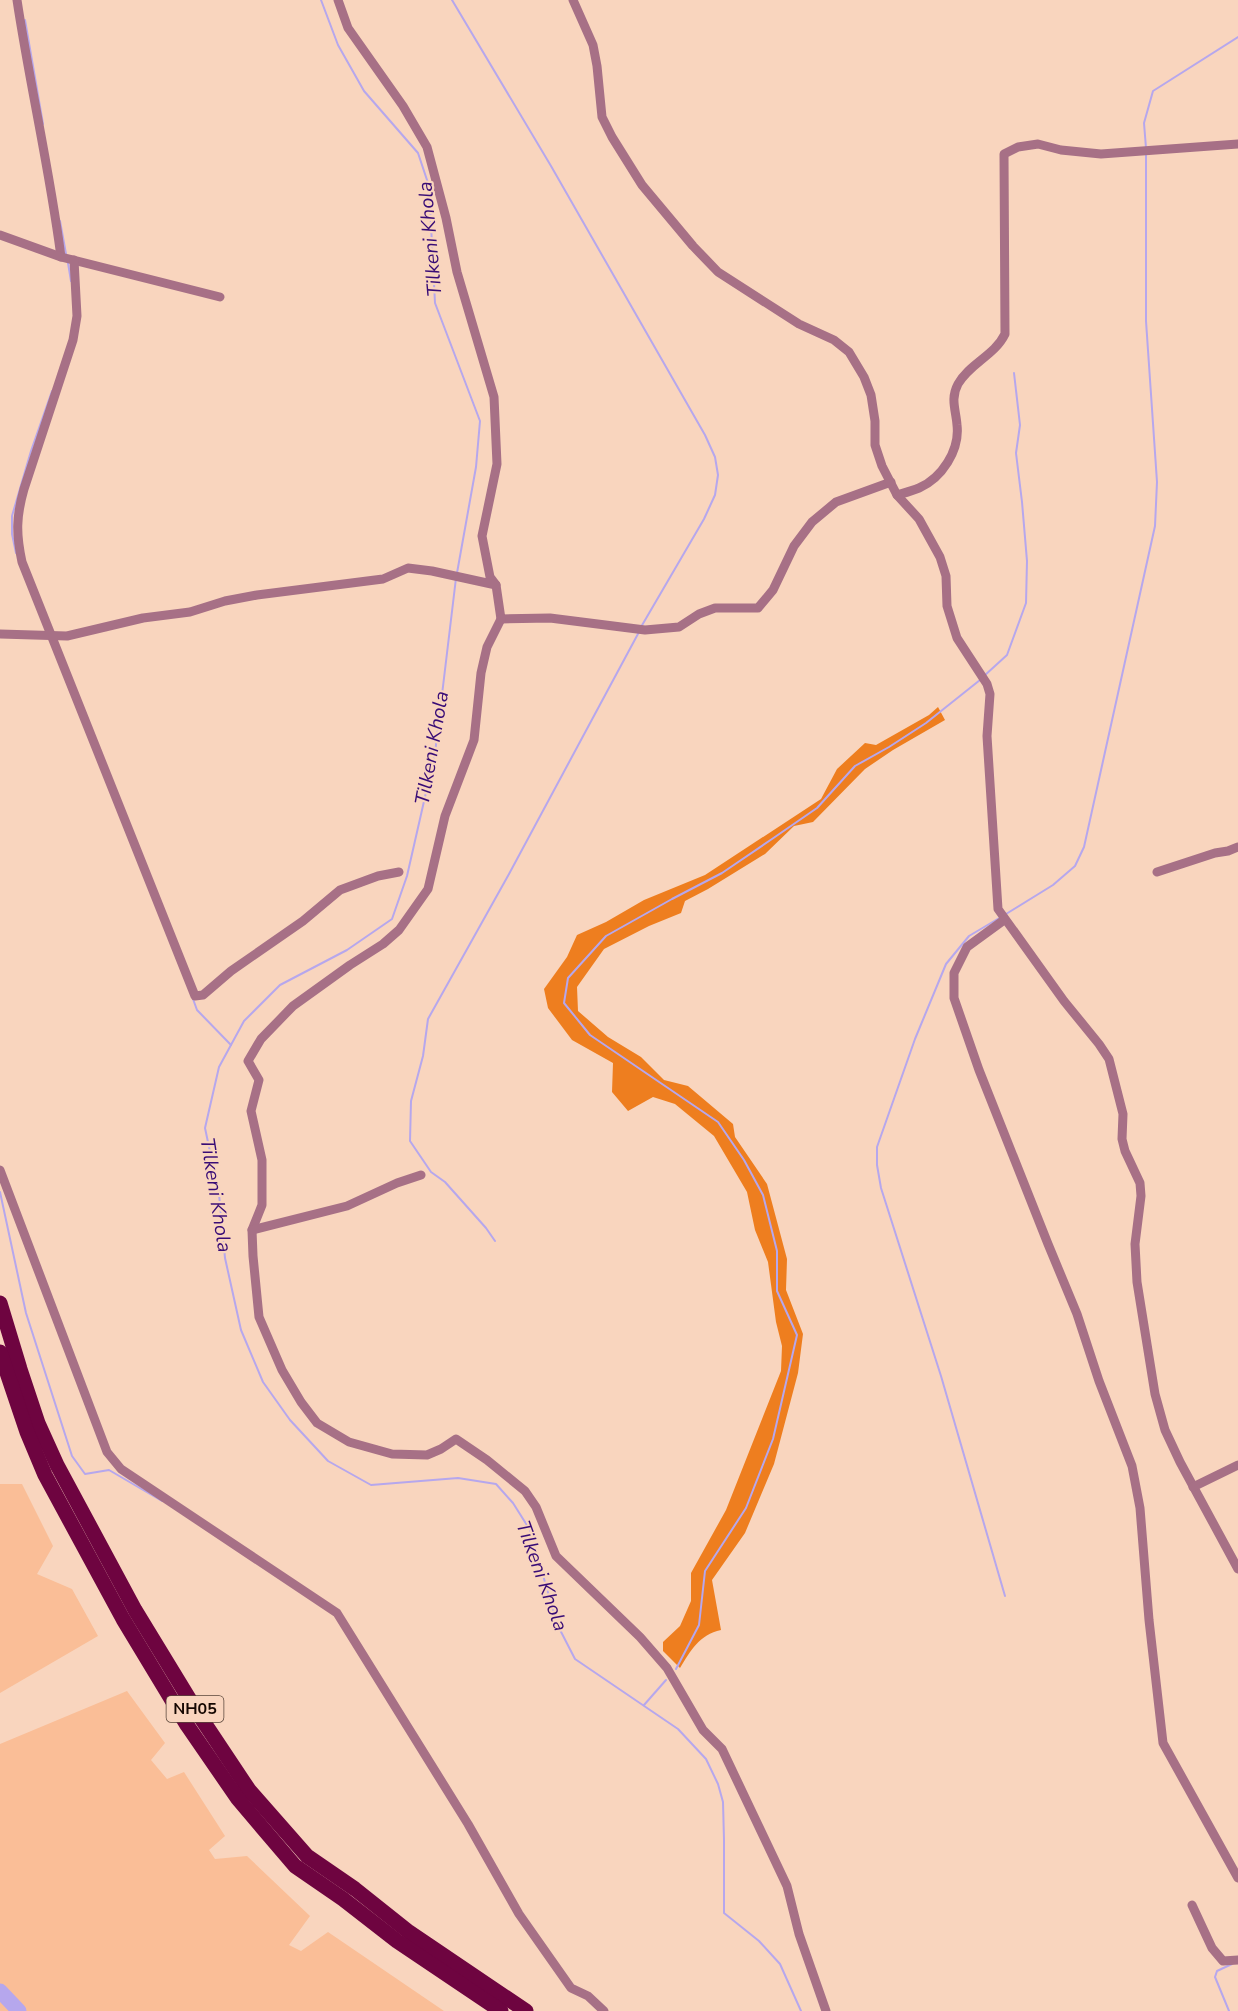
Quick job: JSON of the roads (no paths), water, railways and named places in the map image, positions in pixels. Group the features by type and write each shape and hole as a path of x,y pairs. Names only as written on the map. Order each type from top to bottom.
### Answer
{"main road":[{"name":"NH05","path":"0,1302 38,1423 57,1465 135,1610 199,1715 249,1790 307,1856 355,1889 409,1932 526,2011"},
{"name":"NH05","path":"0,1352 27,1432 45,1475 123,1619 187,1725 238,1799 295,1866 343,1899 397,1941 501,2011"}],"street":[{"path":"17,0 53,200 77,316 73,340 18,511 16,536 22,562 195,996 203,995 231,971 303,921 340,890 378,876 399,872"},
{"path":"338,0 348,28 404,106 427,147 446,218 457,272 494,397 497,464 482,536 490,577 496,585 501,619 487,646 481,673 474,740 445,816 428,889 399,930 383,944 293,1006 261,1039 248,1061 259,1080 251,1112 262,1160 262,1204 252,1230 259,1317 282,1370 317,1423 350,1442 392,1454 426,1455 456,1439 487,1460 525,1491 536,1507 556,1556 613,1609 667,1668 703,1730 722,1749 787,1886 800,1934 826,2011"},
{"path":"573,0 593,45 602,117 642,185 718,272 799,324 834,340 849,352 864,377 871,396 875,421 875,445 882,465 897,495 919,519 940,557 946,576 947,606 957,638 987,684 990,694 987,736 998,909 1108,1059 1123,1114 1124,1145 1140,1183 1141,1197 1135,1244 1137,1282 1155,1394 1165,1430 1238,1569"},
{"path":"897,495 921,487 937,475 949,460 957,444 953,399 958,384 970,369 1001,343 1005,334 1004,154 1018,147 1038,144 1061,150 1101,154 1238,144"},
{"path":"0,235 67,259 220,297"},
{"path":"501,619 550,618 645,630 679,627 699,614 715,608 758,608 773,590 794,546 812,522 836,502 891,482"},
{"path":"0,634 67,636 143,618 190,612 225,601 257,595 383,579 408,568 496,585"},
{"path":"1157,872 1238,847"},
{"path":"1004,920 967,947 954,973 954,998 979,1070 1077,1314 1099,1381 1132,1466 1140,1508 1149,1620 1163,1743 1238,1878"},
{"path":"0,1170 107,1452 114,1462 121,1469 337,1613 468,1824 519,1914 571,1988 588,1996 604,2011"},
{"path":"252,1230 347,1206 397,1183 421,1175"},
{"path":"1193,1487 1238,1465"},
{"path":"1192,1905 1212,1948 1223,1962 1238,1960"}],"waterway":[{"name":"Tilkeni Khola","path":"321,0 338,45 364,91 418,153 429,186 435,303 480,421 476,467 457,573"},
{"path":"452,0 551,166 705,435 715,457 718,475 715,495 704,519 641,627"},
{"path":"25,20 43,124"},
{"path":"1146,148 1144,123 1153,91 1238,37"},
{"path":"1006,914 1053,885 1075,866 1084,847 1155,526 1157,482 1146,321 1146,153"},
{"path":"60,221 66,254"},
{"path":"68,263 71,281"},
{"path":"984,676 1007,655 1026,603 1027,561 1016,453 1020,425 1014,373"},
{"path":"16,553 12,534 12,516 52,391"},
{"name":"Tilkeni Khola","path":"456,578 435,753 407,876 392,919 347,950 280,985 244,1021 219,1067 205,1128 219,1194 225,1258 241,1330 263,1382 290,1420 328,1461 371,1485 458,1478 496,1484 513,1503 530,1530 557,1624 575,1659 678,1729 706,1759 718,1784 723,1802 724,1913 759,1941 780,1964 801,2011"},
{"path":"495,1241 445,1182 431,1172 410,1141 411,1101 423,1056 428,1019 639,632"},
{"path":"676,1669 699,1625 705,1571 746,1508 773,1439 797,1335 777,1291 777,1251 763,1195 744,1160 718,1122 590,1035 564,1003 568,978 606,936 722,873 772,839 817,808 855,766 926,723 980,680"},
{"path":"1001,917 969,936 946,964 915,1039 877,1147 877,1165 881,1188 941,1376 1005,1596"},
{"path":"193,999 197,1010 231,1045"},
{"path":"0,1192 26,1313 72,1456 85,1474 109,1470 162,1501"},
{"path":"644,1705 666,1680"},
{"path":"1229,2011 1215,1977 1217,1971 1232,1964"},
{"path":"0,1991 19,2011"}]}
